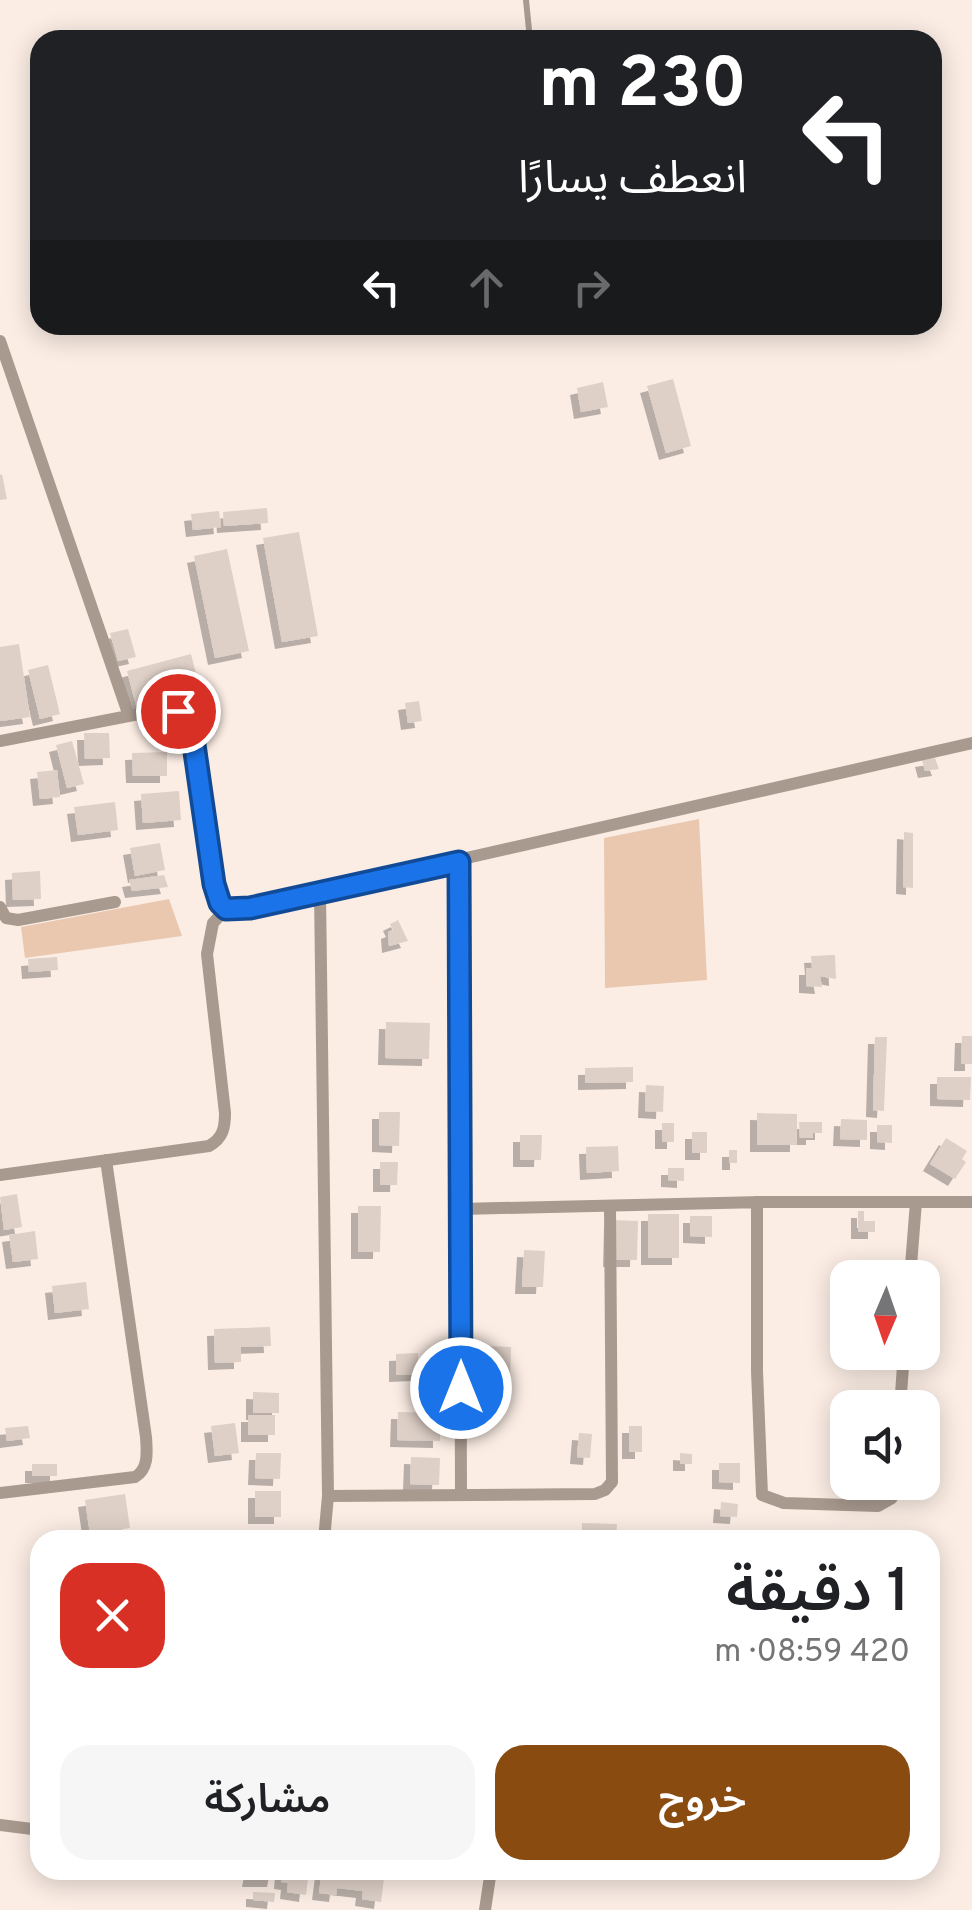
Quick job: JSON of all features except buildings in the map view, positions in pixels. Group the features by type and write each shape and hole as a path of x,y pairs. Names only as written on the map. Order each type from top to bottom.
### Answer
{"street":[{"path":"0,341 129,716"},
{"path":"0,742 129,716 178,711 188,716 214,884 226,909"},
{"path":"0,1175 210,1146 222,1134 224,1098 207,954 213,923 226,909 250,908 320,893 972,743"},
{"path":"459,862 461,1495"},
{"path":"320,893 328,1496 325,1530"},
{"path":"0,907 6,918 18,920 115,902"},
{"path":"0,1494 135,1477 145,1464 146,1437 106,1160"},
{"path":"757,1202 757,1390 762,1495 784,1502 878,1506 888,1500"},
{"path":"911,1260 916,1202"},
{"path":"461,1209 972,1202"},
{"path":"328,1496 595,1494 606,1490 612,1482 610,1206"},
{"path":"0,1824 30,1828"},
{"path":"486,1910 490,1880"}],"lane":[{"path":"526,0 529,30"}],"shaded area":[{"path":"699,819 707,980 605,988 604,838"},
{"path":"169,899 182,936 25,958 21,927"}],"route":[{"path":"178,711 188,716 191,724 214,884 226,909 250,908 459,862 461,1388"}]}
